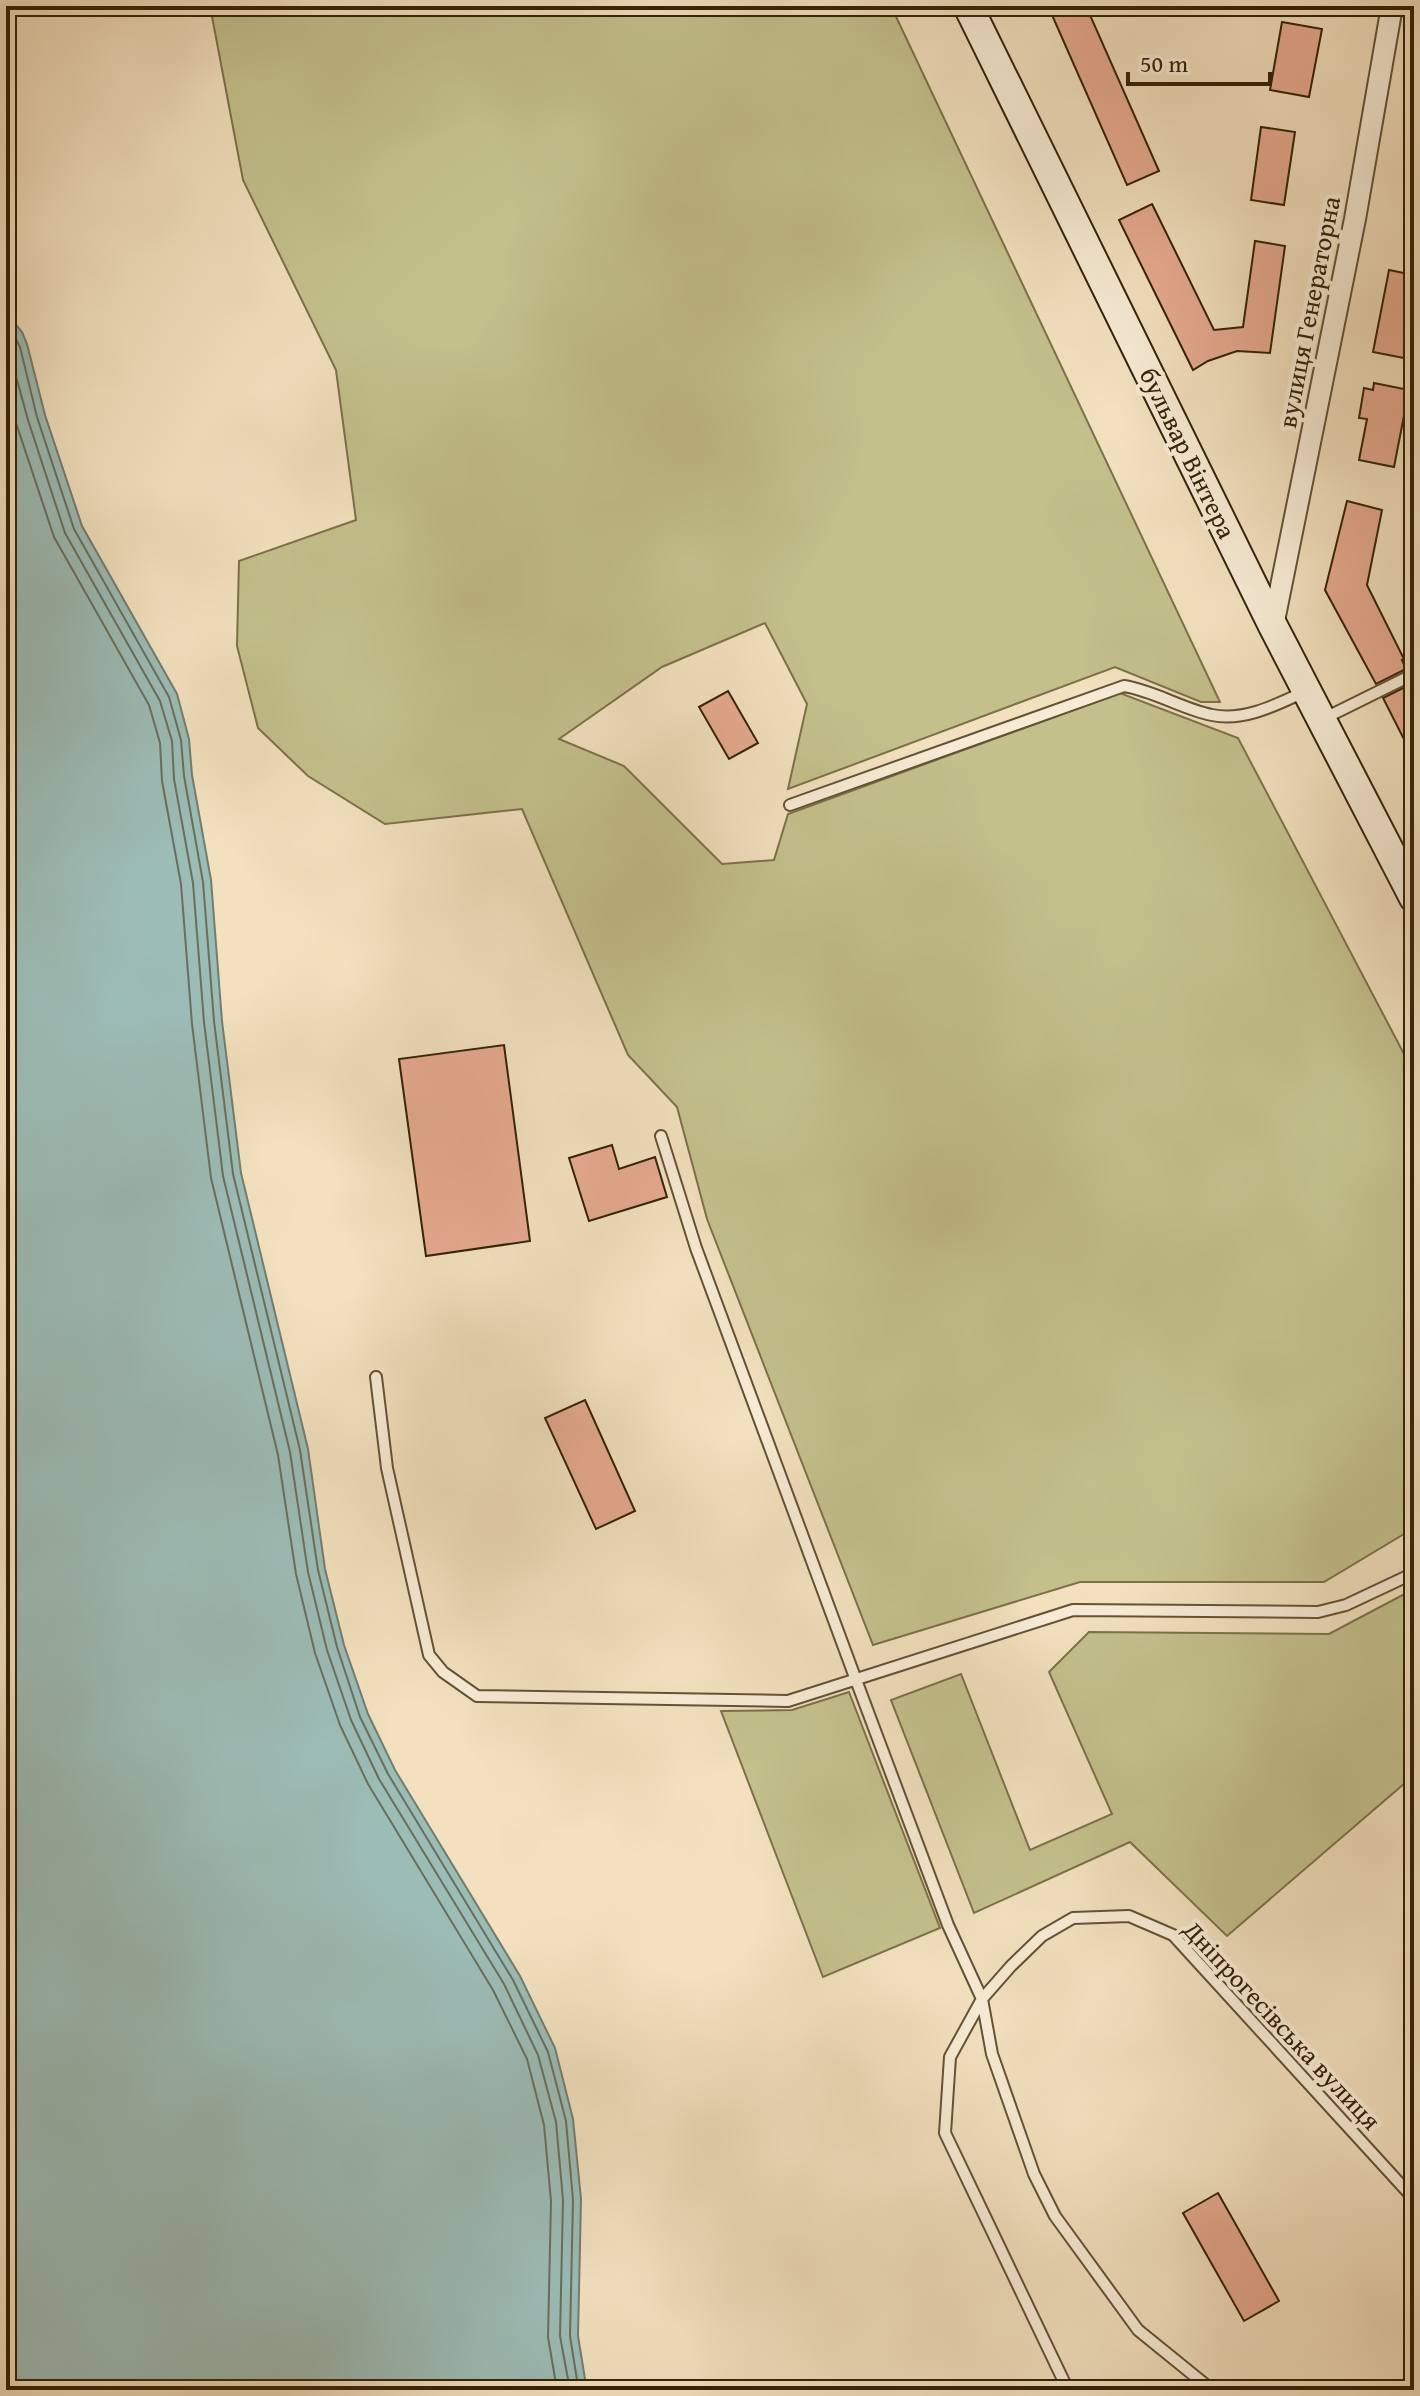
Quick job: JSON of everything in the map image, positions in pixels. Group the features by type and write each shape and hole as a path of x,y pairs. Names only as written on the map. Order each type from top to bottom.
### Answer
{"street":[{"name":"бульвар Вінтера","path":"968,6 1273,626 1410,883"},
{"name":"вулиця Генераторна","path":"1273,626 1355,219 1392,6"}],"lane":[{"path":"1323,719 1414,674"},
{"path":"790,805 1124,686 1138,688 1212,716 1236,717 1270,707 1308,690"},
{"path":"661,1136 696,1248 856,1680 948,1925 982,1999 992,2054 1034,2174 1055,2216 1138,2330 1212,2390"},
{"path":"376,1377 387,1468 429,1655 443,1672 477,1696 788,1701 1073,1610 1318,1612 1355,1602 1414,1573"},
{"name":"Дніпрогесівська вулиця","path":"1068,2386 945,2133 950,2057 982,1999 1042,1936 1073,1918 1129,1916 1173,1935 1414,2199"}],"shaded area":[{"path":"210,6 891,6 1220,702 1201,702 1115,667 788,789 807,704 765,623 662,667 559,739 624,766 722,864 774,860 788,814 1120,693 1238,738 1414,1073 1414,1528 1324,1582 1080,1582 873,1645 707,1219 677,1107 628,1055 522,809 385,824 308,776 258,728 237,646 239,561 356,520 336,370 243,180"},
{"path":"1414,1589 1414,1778 1227,1936 1130,1842 974,1913 891,1700 961,1674 1030,1850 1112,1814 1049,1672 1089,1632 1329,1634"},
{"path":"849,1692 940,1928 823,1977 721,1711 792,1710"}],"water":[{"path":"12,320 27,344 45,415 82,526 177,694 189,739 192,775 211,880 222,1021 241,1173 308,1449 325,1569 344,1645 368,1714 395,1770 520,1976 555,2048 573,2119 581,2199 578,2336 585,2379 590,2390 6,2390 6,322"}],"building":[{"path":"1048,6 1086,6 1159,171 1127,185"},
{"path":"1282,22 1322,29 1309,97 1270,90"},
{"path":"1261,127 1295,132 1284,205 1251,200"},
{"path":"1152,204 1214,330 1243,327 1255,241 1285,246 1270,353 1237,351 1193,370 1119,220"},
{"path":"1389,270 1414,275 1414,360 1373,352"},
{"path":"1374,383 1409,390 1394,467 1359,460 1367,419 1359,418 1364,388 1373,390"},
{"path":"1347,501 1382,510 1367,585 1406,669 1376,684 1325,590"},
{"path":"1414,685 1414,759 1383,698"},
{"path":"728,691 758,743 729,759 699,707"},
{"path":"504,1045 530,1241 426,1256 399,1059"},
{"path":"612,1145 619,1169 655,1157 667,1197 589,1221 569,1158"},
{"path":"585,1400 635,1511 596,1529 545,1418"},
{"path":"1218,2193 1279,2301 1244,2321 1183,2213"}]}
